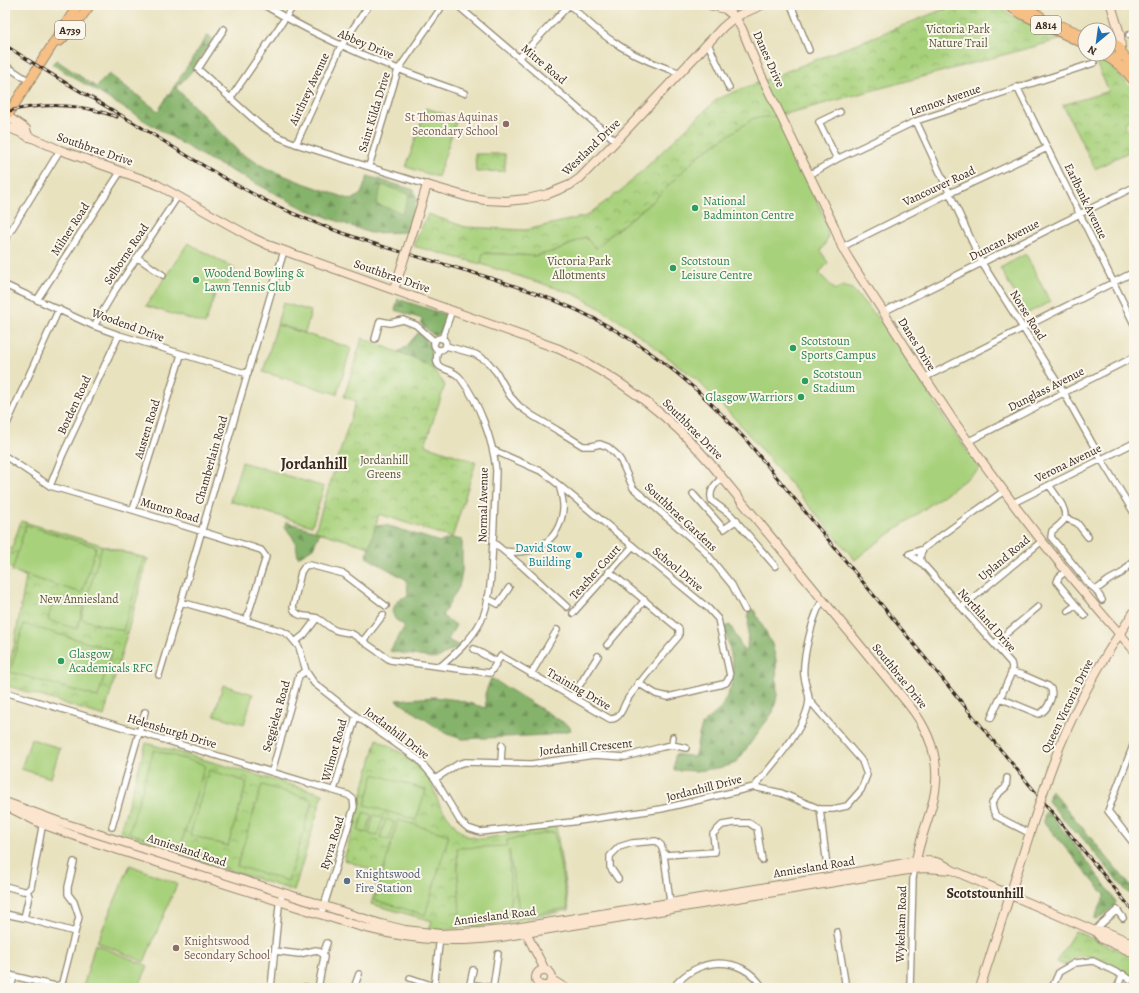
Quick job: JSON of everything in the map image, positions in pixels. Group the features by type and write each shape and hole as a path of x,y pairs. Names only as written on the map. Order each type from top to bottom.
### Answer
{"main road":[{"name":"A739","path":"6,117 78,5"},
{"name":"A739","path":"48,52 76,24 90,5"},
{"name":"A814","path":"1007,5 1024,15 1077,40"},
{"name":"A814","path":"1020,5 1077,32"},
{"path":"1117,45 1134,69"},
{"path":"1117,59 1121,51"},
{"path":"1115,62 1125,70 1134,81"}],"street":[{"name":"Abbey Drive","path":"264,5 341,46 398,70 464,93"},
{"path":"230,99 294,5"},
{"name":"Airthrey Avenue","path":"296,144 341,46 369,5"},
{"name":"Saint Kilda Drive","path":"369,166 398,70 443,5"},
{"name":"Mitre Road","path":"457,5 616,141"},
{"path":"519,58 569,5 604,37 624,50 649,62 681,73"},
{"path":"709,5 725,8 735,17"},
{"name":"Westland Drive","path":"224,29 198,69 260,125 279,137 296,144 468,197 485,200 506,201 527,199 548,194 570,185 580,178 723,27 735,17 762,5"},
{"path":"791,5 809,50"},
{"path":"1111,5 1120,30 1121,51"},
{"name":"Danes Drive","path":"735,17 742,29 760,73 834,226 842,247 924,378 967,442 1042,541 1134,650"},
{"path":"1117,38 1120,30"},
{"path":"708,44 728,88"},
{"name":"Lennox Avenue","path":"809,175 837,159 916,121 1094,63"},
{"path":"5,65 29,81"},
{"name":"Earlbank Avenue","path":"1017,87 1134,324"},
{"path":"837,159 819,122 840,112"},
{"name":"Southbrae Drive","path":"6,117 26,129 25,135"},
{"name":"Norse Road","path":"916,121 982,262 1064,393 1101,459 1134,513"},
{"name":"Southbrae Drive","path":"5,126 60,150 156,184 253,238 284,251 548,344 604,371 663,414 694,444 918,716 930,738 935,759 936,787 932,807 920,842 915,865"},
{"name":"Southbrae Drive","path":"5,132 16,136 25,135"},
{"name":"Vancouver Road","path":"842,247 950,193 1047,148"},
{"path":"5,240 60,150"},
{"name":"Milner Road","path":"37,300 120,171"},
{"path":"394,290 427,185"},
{"name":"Duncan Avenue","path":"883,312 1134,187"},
{"name":"Selborne Road","path":"94,326 114,292 178,196"},
{"name":"Chamberlain Road","path":"158,675 181,602 284,251"},
{"path":"138,258 163,275"},
{"path":"924,378 1134,272"},
{"name":"Woodend Drive","path":"5,285 94,326 181,355 248,374"},
{"path":"5,428 60,310"},
{"path":"442,339 452,310"},
{"path":"375,338 380,321 390,323 403,320 416,325 435,342 434,346 438,350 442,350 446,346 446,343 442,339"},
{"name":"Borden Road","path":"50,486 119,335"},
{"path":"435,342 442,339"},
{"name":"Southbrae Gardens","path":"446,346 475,354 487,361 510,396 519,406 533,416 583,446 600,444 608,447 616,454 633,488 702,548 732,585 745,610"},
{"name":"Normal Avenue","path":"438,350 436,359 437,364 442,368 456,373 462,379 478,408 489,436 496,470 490,590 481,621 467,640 441,666"},
{"name":"Austen Road","path":"133,510 181,355"},
{"name":"Dunglass Avenue","path":"967,442 1134,357"},
{"name":"Verona Avenue","path":"1013,502 1134,443"},
{"name":"School Drive","path":"493,450 543,472 633,546 718,619 730,676 726,682 668,697 656,694 638,684"},
{"name":"Munro Road","path":"5,456 50,486 261,550 266,557 246,621"},
{"name":"Southbrae Drive","path":"722,478 712,488 710,497 712,501 736,520 775,566"},
{"path":"504,551 515,553 527,552 550,540 557,528 563,508 562,496 558,484"},
{"path":"1049,485 1065,509 1065,518 1052,531 1051,537 1090,585 1096,590 1102,600"},
{"name":"Northland Drive","path":"992,718 1012,672 1010,661 923,564 909,554 924,548 1004,491"},
{"path":"693,494 724,529 736,520"},
{"path":"1065,518 1077,523 1088,537"},
{"name":"Upland Road","path":"962,607 1042,541"},
{"path":"493,542 567,607"},
{"name":"Teacher Court","path":"573,613 609,571 633,546"},
{"path":"923,564 920,560 920,556 924,548"},
{"path":"1096,590 1109,580 1122,573 1134,560"},
{"path":"386,606 344,574 305,566 301,572 294,610 298,614 317,618 338,632 348,632 354,635 390,660 490,673 497,662 474,649"},
{"name":"Training Drive","path":"497,662 501,656 610,719 614,720 617,718 638,684 680,633 679,628 609,571"},
{"path":"1066,571 1059,577 1057,582 1085,616"},
{"path":"487,598 498,604 509,588"},
{"path":"607,645 645,600"},
{"path":"809,700 862,761 867,775 861,790 847,806 833,809 820,809 781,793 754,787 793,737 802,722 809,700 804,675 806,651 813,624 823,600"},
{"name":"Jordanhill Drive","path":"181,602 282,631 289,635 299,647 306,671 314,683 356,716 419,760 435,779 460,821 468,828 480,832 572,822 661,809 754,787"},
{"path":"1068,611 1076,605"},
{"path":"995,643 1038,607"},
{"name":"Queen Victoria Drive","path":"980,988 1055,757 1075,713 1096,673 1134,612"},
{"path":"363,641 382,615"},
{"path":"295,642 304,635 317,618"},
{"path":"531,674 557,630"},
{"path":"572,697 598,656"},
{"name":"Seggielea Road","path":"272,771 299,676 306,671"},
{"path":"1000,698 1039,714 1045,710 1050,700 1052,693 1050,687 1023,675 1012,672"},
{"name":"Helensburgh Drive","path":"5,692 334,790"},
{"path":"112,827 145,712"},
{"name":"Wilmot Road","path":"334,790 356,716"},
{"path":"672,745 673,737"},
{"path":"1134,743 1108,811 1134,844"},
{"path":"501,762 502,745"},
{"name":"Jordanhill Crescent","path":"435,779 458,764 466,762 531,764 594,755 625,757 672,745 686,748"},
{"path":"1007,778 1006,787 997,795 992,803 994,813 1000,818 1031,834"},
{"name":"Ryvra Road","path":"322,911 354,807 353,799 348,795 334,790"},
{"name":"Anniesland Road","path":"5,802 43,820"},
{"name":"Anniesland Road","path":"5,805 43,820 322,911 440,937 479,940 525,929 670,902 719,898"},
{"path":"820,809 827,866"},
{"path":"27,891 31,887 43,820"},
{"path":"664,855 715,852 713,834 722,825 749,822 757,828 762,860"},
{"path":"618,879 610,867 610,856 619,847 632,843 656,841 661,845 664,855 670,902"},
{"name":"Anniesland Road","path":"525,929 915,865 926,861 942,863 952,870 1095,931 1104,931 1134,944"},
{"path":"5,974 53,986 60,985 62,983 79,917 74,902 68,894 68,887 74,862"},
{"name":"Wykeham Road","path":"910,988 913,878 915,865"},
{"path":"5,886 27,891"},
{"path":"24,918 29,896 27,891"},
{"path":"270,988 281,897"},
{"path":"1095,931 1117,910 1123,918"},
{"path":"5,914 75,932"},
{"path":"525,929 544,970"},
{"name":"Anniesland Road","path":"1095,931 1101,938 1134,953"},
{"path":"837,932 846,988"},
{"path":"410,978 434,987 440,937"},
{"path":"318,988 324,958 323,954 327,943"},
{"path":"274,951 299,954 316,950 323,954"},
{"path":"473,970 470,984 493,988 498,954"},
{"path":"1052,988 1059,972 1075,964 1093,961 1134,980"},
{"path":"673,988 679,980 692,970 702,966 720,963 742,968 755,977 763,988"},
{"path":"547,985 550,972 544,970 538,972 536,977 537,982 547,985 565,988"},
{"path":"354,988 358,974"},
{"path":"1116,988 1123,974"},
{"path":"12,988 14,976"}],"green space":[{"name":"Victoria Park Nature Trail","path":"954,5 997,5 1011,15 1062,39 778,116 652,202 608,237 596,249 585,237 557,251 534,256 484,253 481,264 413,246 428,214 465,227 526,230 586,216 623,189 717,99"},
{"path":"208,35 213,39 192,71 176,88 240,153 266,168 300,182 352,200 361,194 368,176 414,190 417,200 407,232 370,233 305,209 201,155 52,64 56,60 96,87 109,74 158,111"},
{"path":"1106,62 1134,90 1134,118 1124,123 1134,142 1134,149 1095,169 1063,105 1109,91 1096,63"},
{"path":"426,108 457,118 438,177 406,167"},
{"name":"Scotstoun Sports Campus","path":"778,116 826,221 828,238 821,251 828,263 819,273 835,290 843,286 852,289 887,328 947,422 980,469 855,560 737,421 696,379 628,327 598,307 574,294 481,264 483,253 534,256 557,251 585,237 596,249 608,237 652,202 699,155 754,118"},
{"path":"475,154 505,154 505,171 476,172"},
{"path":"382,185 409,194 403,213 376,204"},
{"name":"Woodend Bowling & Lawn Tennis Club","path":"188,243 235,269 222,293 216,291 205,324 146,306"},
{"path":"1026,254 1050,302 1026,314 1000,268"},
{"path":"398,299 444,314 446,317 440,333 433,335 421,324 422,319 395,310"},
{"path":"283,303 311,311 305,333 277,324"},
{"path":"277,325 351,348 337,394 263,372"},
{"path":"419,332 429,344 434,370 416,359 398,352 406,347"},
{"name":"Jordanhill Greens","path":"362,338 416,359 434,370 445,385 425,445 476,462 452,538 379,514 369,547 315,531 356,401 344,397"},
{"path":"242,462 324,487 312,526 230,501"},
{"name":"New Anniesland","path":"21,521 148,559 104,716 5,685 5,677 14,646 26,577 6,565"},
{"path":"286,522 320,532 313,548 298,557 294,540 291,534 284,527"},
{"path":"26,525 96,547 82,593 12,571"},
{"path":"386,525 440,542 452,538 462,540 462,571 459,587 442,616 456,625 448,640 459,646 436,659 390,651 405,626 395,619 392,611 398,600 408,596 407,580 366,557 375,526"},
{"path":"102,546 144,558 123,631 81,619"},
{"path":"54,598 83,607 77,629 48,620"},
{"path":"749,610 754,610 772,644 776,660 777,696 773,712 736,763 724,767 697,771 674,770 675,754 695,757 702,726 719,710 727,697 731,687 733,668 730,648 724,627 730,625 744,651 747,651"},
{"name":"Glasgow Academicals RFC","path":"24,624 112,650 98,697 10,672"},
{"path":"491,678 569,726 571,730 548,735 462,739 447,734 396,700 434,697 458,700 486,708 485,694"},
{"path":"223,685 253,694 244,724 214,715"},
{"path":"31,739 60,748 51,778 21,769"},
{"path":"377,739 405,755 428,775 440,806 457,828 467,836 482,839 556,826 569,910 491,925 429,931 432,921 371,904 380,873 344,860"},
{"path":"146,743 323,794 294,891 119,835"},
{"path":"154,750 205,765 180,848 129,833"},
{"path":"209,770 247,782 228,846 190,835"},
{"path":"374,774 426,790 416,820 365,805"},
{"path":"262,785 313,800 288,881 237,866"},
{"path":"1051,790 1134,890 1134,894 1128,893 1079,834 1075,833 1048,801"},
{"path":"1047,809 1105,885 1116,902 1114,906 1097,920 1094,919 1105,895 1043,821"},
{"path":"364,812 372,815 366,833 358,831"},
{"path":"374,815 383,818 377,836 369,834"},
{"path":"386,819 394,822 389,840 380,837"},
{"path":"398,820 449,835 425,915 375,900"},
{"path":"554,832 568,908 520,916 509,850 511,917 460,919 457,848 508,846 507,840"},
{"path":"130,865 177,884 144,962 97,942"},
{"path":"1075,931 1134,957 1134,977 1096,957 1078,956 1064,965 1056,962"},
{"path":"95,944 148,966 138,988 83,988"}],"railway":[{"path":"5,45 222,177 283,209 366,241 494,279 556,301 592,318 628,338 662,361 721,413 747,441 1134,912"},
{"path":"5,112 47,105 89,109 117,117"}],"place":[{"name":"St Thomas Aquinas Secondary School","path":"506,124"},
{"name":"National Badminton Centre","path":"695,208"},
{"name":"Scotstoun Leisure Centre","path":"673,268"},
{"name":"Woodend Bowling & Lawn Tennis Club","path":"196,280"},
{"name":"Scotstoun Sports Campus","path":"793,348"},
{"name":"Scotstoun Stadium","path":"805,381"},
{"name":"Glasgow Warriors","path":"801,397"},
{"name":"David Stow Building","path":"579,555"},
{"name":"Glasgow Academicals RFC","path":"61,661"},
{"name":"Knightswood Fire Station","path":"347,881"},
{"name":"Knightswood Secondary School","path":"176,948"}],"district":[{"name":"Jordanhill","path":"314,463"},
{"name":"Scotstounhill","path":"985,893"}],"park label":[{"name":"Victoria Park Allotments","path":"579,268"}]}
